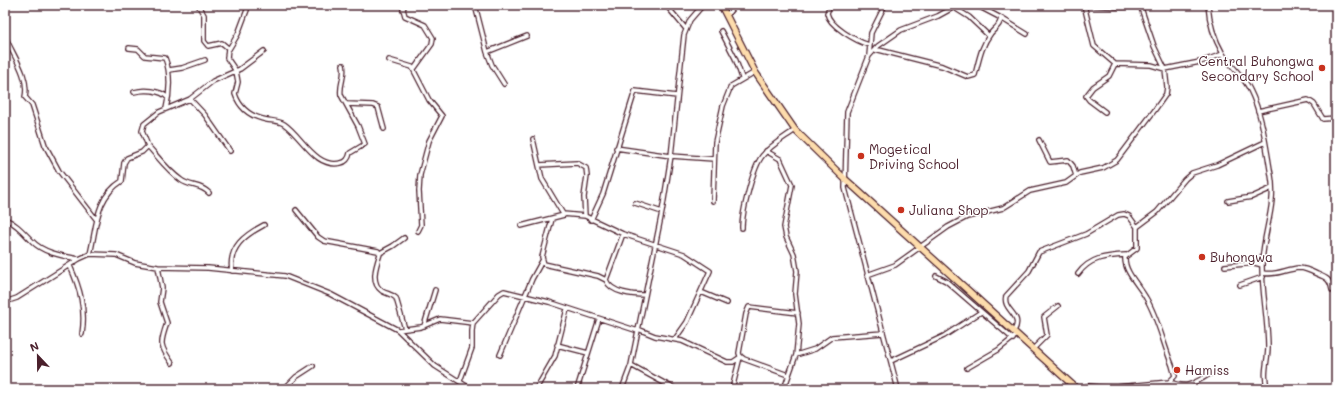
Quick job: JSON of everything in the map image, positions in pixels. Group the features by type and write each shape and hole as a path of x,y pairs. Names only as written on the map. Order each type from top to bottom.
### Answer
{"highway":[{"path":"721,5 755,72 795,130 845,179 921,247 1015,335 1033,349 1077,389"}],"street":[{"path":"198,5 204,15 205,43 212,46 222,43 229,49"},
{"path":"405,5 403,9 405,16 425,25 433,38 432,44 414,69"},
{"path":"475,5 492,66 504,84"},
{"path":"666,5 686,29"},
{"path":"622,389 631,365 662,212 671,156 686,29 690,20 703,5"},
{"path":"726,16 735,5"},
{"path":"830,5 827,12 830,20 844,33 869,45"},
{"path":"885,5 871,32 869,56 847,112 845,188 898,389"},
{"path":"869,56 901,30 931,19 958,5"},
{"path":"976,5 1027,34"},
{"path":"1084,5 1094,46 1115,64 1151,66 1165,69 1200,62 1223,54"},
{"path":"867,275 888,268 921,247 948,227 967,217 1003,208 1030,191 1058,185 1084,172 1109,166 1122,155 1166,94 1167,88 1165,69 1154,46 1141,5 1087,5"},
{"path":"1208,5 1211,22 1223,54 1245,79 1258,111 1272,188 1262,265 1268,348 1264,372 1268,389"},
{"path":"953,7 966,15 989,36"},
{"path":"247,10 238,34 229,49 227,58 236,72 238,82 235,94 245,111 255,117 283,123 314,155 332,163 345,162 350,157 350,152 364,144 363,136 340,90 345,74 343,65"},
{"path":"875,50 942,66 972,77 976,72 980,54 989,36 1000,25 1001,18"},
{"path":"721,32 735,58 742,78"},
{"path":"5,36 23,77 26,88 26,100 31,102 38,118 49,153 59,171 96,219"},
{"path":"487,52 527,36"},
{"path":"130,48 138,49 147,56 164,57 168,70 168,98 166,109"},
{"path":"209,194 202,187 191,185 180,180 148,146 142,131 144,124 166,109 190,99 213,81 236,72 264,51"},
{"path":"168,70 182,68 205,60"},
{"path":"389,60 409,65 414,69 429,100 441,114 442,118 430,141 420,175 419,191 421,227 418,231"},
{"path":"1105,112 1086,96 1093,87 1109,76 1115,64"},
{"path":"713,201 714,159 717,129 723,106 731,86 742,78 755,72"},
{"path":"134,92 148,90 161,93 168,98"},
{"path":"591,220 603,194 616,148 635,91 677,96"},
{"path":"190,99 205,115 230,151"},
{"path":"1258,111 1308,100 1314,104 1323,119 1336,118"},
{"path":"347,104 378,107 384,128"},
{"path":"742,228 744,208 758,161 766,151 795,130"},
{"path":"533,139 542,179 559,210 564,215"},
{"path":"1039,140 1050,162 1064,159 1068,160 1076,176"},
{"path":"1137,226 1157,212 1185,179 1192,173 1217,165 1264,142"},
{"path":"90,254 96,219 110,190 122,179 126,158 142,152 148,146"},
{"path":"616,148 671,156 714,159"},
{"path":"766,151 780,159 792,185 784,227 786,237 794,254 797,271 795,294 799,324 796,355 784,389"},
{"path":"539,165 577,163 586,168 587,176 584,197 586,216"},
{"path":"1228,201 1252,197 1272,188"},
{"path":"635,203 662,212"},
{"path":"296,210 318,237 324,241 370,249 380,253"},
{"path":"967,368 998,350 1015,335 1017,320 1006,303 1006,296 1029,270 1039,252 1086,234 1118,215 1124,214 1129,216 1137,226 1137,248 1126,255 1099,258 1089,262 1078,274"},
{"path":"521,226 564,215 586,216 591,220 623,234 684,254 710,270 710,274 687,322 675,339"},
{"path":"5,219 18,226 32,241 44,249 79,259"},
{"path":"500,355 537,268 542,262 552,219"},
{"path":"232,271 230,259 243,238 264,225"},
{"path":"606,280 623,234"},
{"path":"404,238 380,253 375,277 376,285 380,290 396,298 405,329"},
{"path":"5,302 17,298 79,259 90,254 116,255 135,263 158,267 208,268 285,276 300,280 330,294 398,330 435,366 471,389"},
{"path":"1126,255 1124,259 1126,265 1131,276 1147,299 1172,364 1175,376 1169,382"},
{"path":"542,262 550,267 598,276 606,280 613,288 645,295"},
{"path":"1225,266 1255,263 1262,265"},
{"path":"70,266 78,285 83,306 82,334"},
{"path":"158,267 162,288 160,302 167,323 161,339 162,346 172,363"},
{"path":"1240,286 1263,275 1272,275 1288,270 1304,268 1326,277 1331,282 1332,290 1336,293"},
{"path":"936,276 946,281 981,312 1015,335"},
{"path":"424,326 434,290"},
{"path":"460,381 472,348 473,323 499,294 504,291 526,296 655,336 675,339 727,362 733,362 740,357"},
{"path":"701,292 727,303"},
{"path":"1033,349 1047,334 1044,317 1058,306"},
{"path":"732,389 740,357 746,314 749,307 798,313"},
{"path":"536,389 556,356 557,345 568,309"},
{"path":"891,361 944,336 981,312"},
{"path":"398,330 424,326 440,319 473,323"},
{"path":"577,389 599,319"},
{"path":"796,355 815,349 832,337 883,333"},
{"path":"557,345 588,353"},
{"path":"740,357 788,375"},
{"path":"631,365 675,389"},
{"path":"284,389 296,377 313,366"},
{"path":"1077,389 1088,386 1107,388 1169,382 1183,387 1210,374"}],"place":[{"name":"Central Buhongwa Secondary School","path":"1322,68"},
{"name":"Mogetical Driving School","path":"861,156"},
{"name":"Juliana Shop","path":"901,210"},
{"name":"Buhongwa","path":"1202,257"},
{"name":"Hamiss","path":"1177,370"}]}
